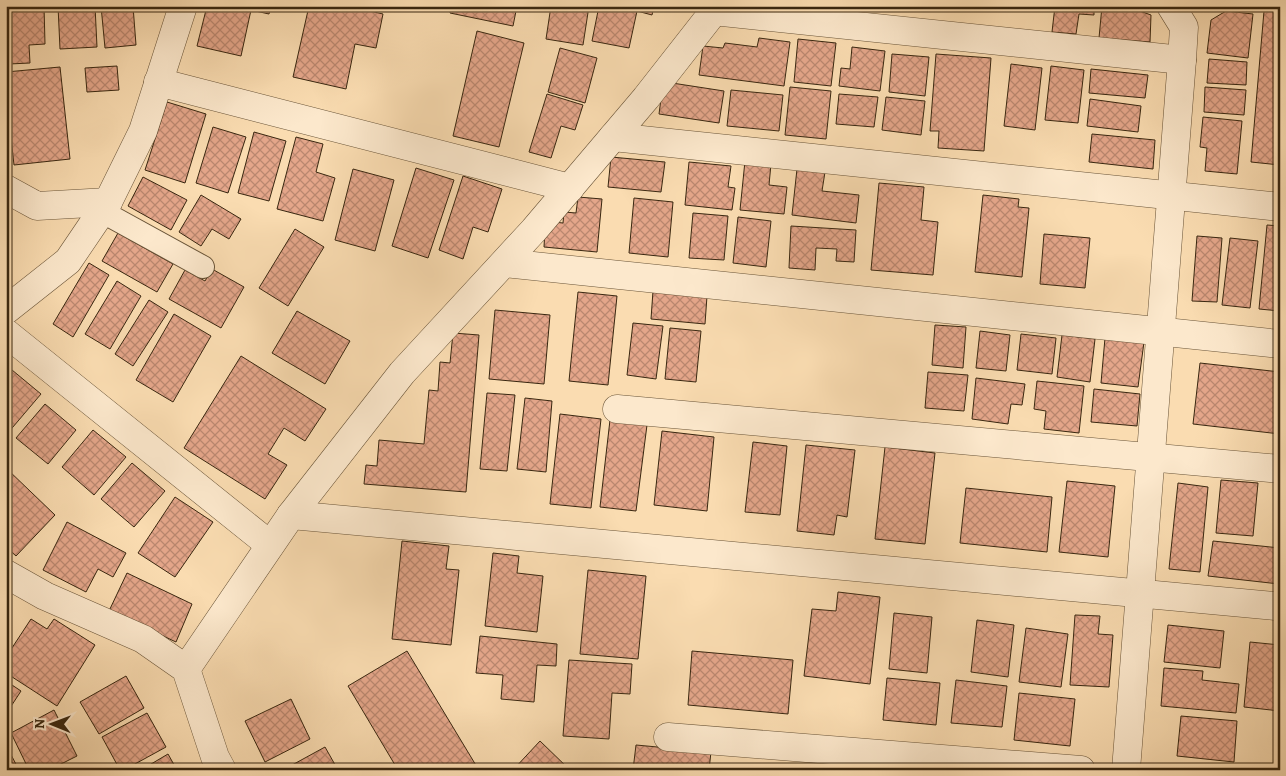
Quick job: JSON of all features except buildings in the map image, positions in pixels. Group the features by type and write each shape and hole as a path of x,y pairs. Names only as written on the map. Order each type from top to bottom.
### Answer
{"street":[{"path":"6,310 68,261 104,206 143,132 184,6"},
{"path":"1126,770 1184,27 1171,6"},
{"path":"186,669 291,515 402,373 505,263 613,138 715,9 1182,60"},
{"path":"158,82 570,188"},
{"path":"613,138 1280,207"},
{"path":"6,189 37,206 104,206"},
{"path":"505,263 1280,344"},
{"path":"6,333 270,545"},
{"path":"617,409 1280,469"},
{"path":"291,515 1275,606"},
{"path":"6,574 45,596 143,639 186,669 214,757 222,770"},
{"path":"668,737 1081,770"}],"lane":[{"path":"104,206 203,267"}]}
